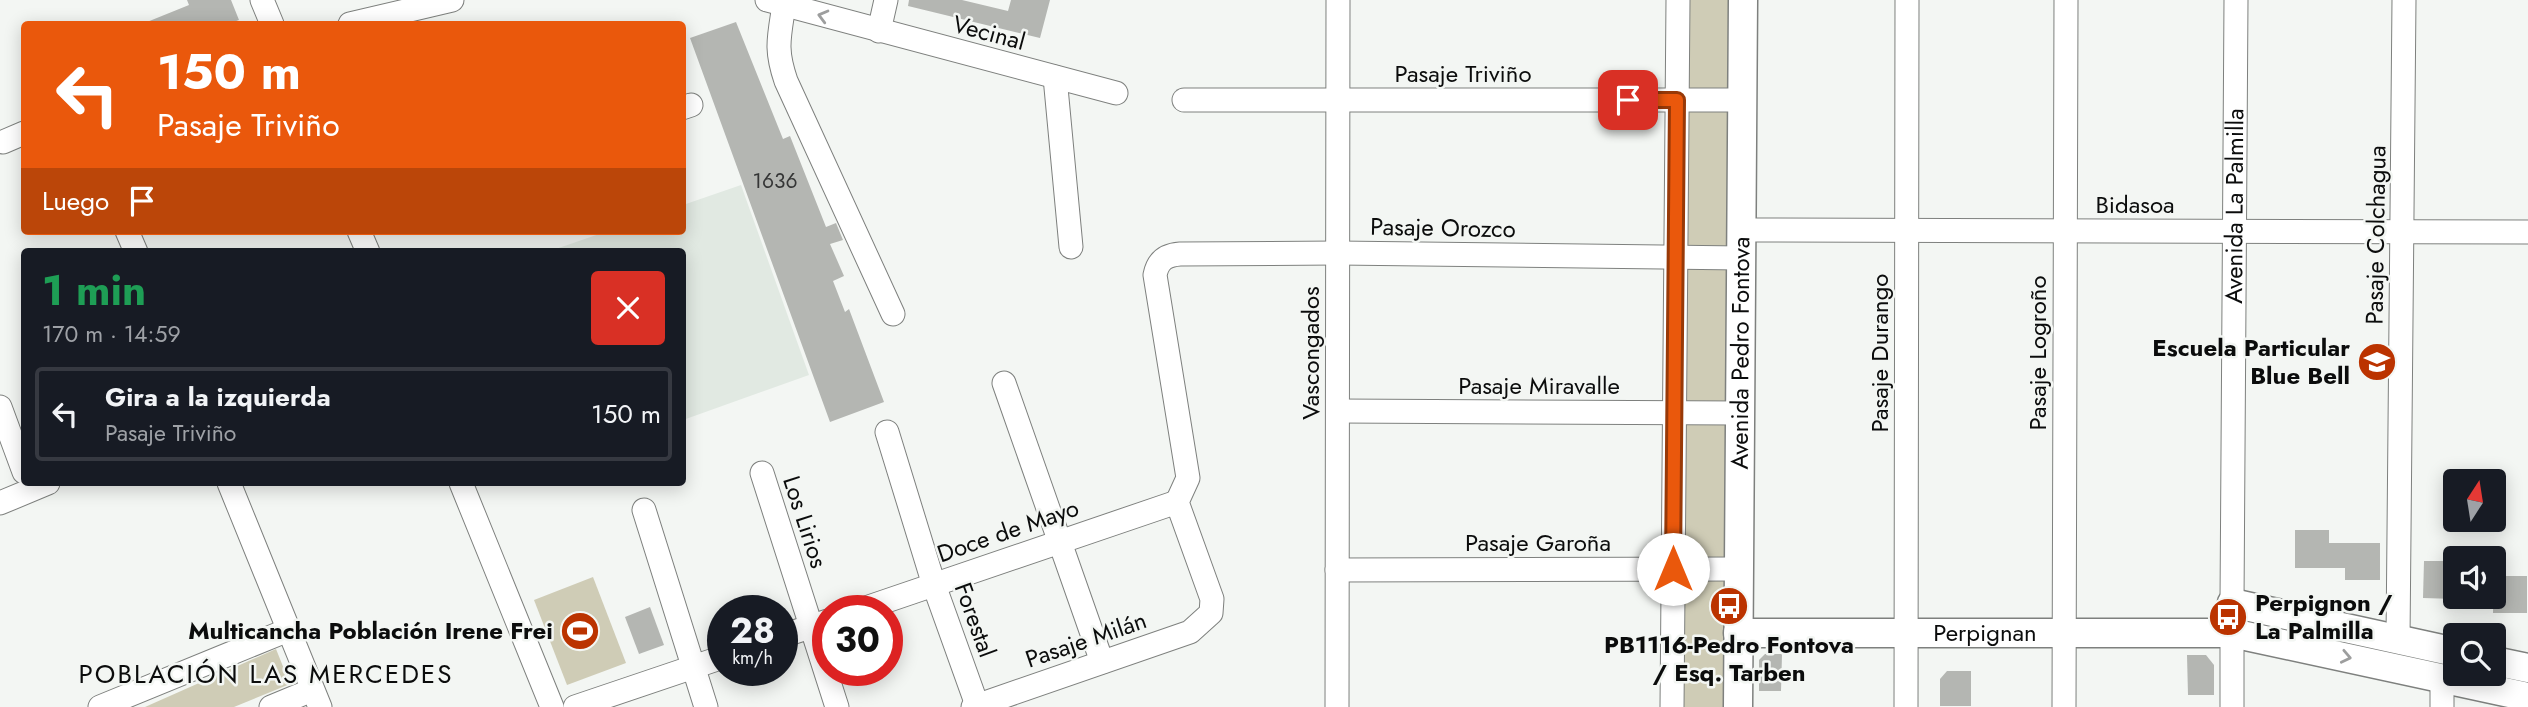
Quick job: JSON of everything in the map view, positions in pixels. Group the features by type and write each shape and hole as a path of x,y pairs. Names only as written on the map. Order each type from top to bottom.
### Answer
{"main road":[{"name":"Avenida Pedro Fontova","path":"1738,707 1743,0"},
{"name":"Avenida La Palmilla","path":"2232,603 2232,633"},
{"path":"2232,603 2443,649"},
{"name":"Perpignan","path":"1738,633 2232,633 2528,697"},
{"path":"2506,663 2528,668"}],"street":[{"path":"262,0 271,21"},
{"path":"363,21 452,0"},
{"path":"879,31 886,0"},
{"name":"Vascongados","path":"1337,707 1338,0"},
{"path":"1672,707 1678,0"},
{"name":"Pasaje Durango","path":"1906,707 1907,0"},
{"name":"Pasaje Logroño","path":"2064,707 2066,0"},
{"name":"Avenida La Palmilla","path":"2232,603 2236,0"},
{"name":"Pasaje Colchagua","path":"2398,639 2404,0"},
{"path":"776,3 778,58 786,81 893,314"},
{"name":"Vecinal","path":"776,3 1116,93"},
{"path":"1055,77 1071,247"},
{"name":"Pasaje Triviño","path":"1184,100 1742,100"},
{"path":"2,142 21,134"},
{"name":"Bidasoa","path":"1741,244 1907,230 2528,232"},
{"name":"Pasaje Orozco","path":"1177,502 1188,478 1155,275 1160,261 1171,255 1338,253 1676,257 1741,244"},
{"path":"1004,383 1102,662"},
{"path":"0,407 21,455"},
{"name":"Pasaje Miravalle","path":"1338,411 1740,413"},
{"name":"Forestal","path":"887,432 975,706"},
{"name":"Los Lirios","path":"762,473 812,605"},
{"path":"0,503 27,486"},
{"path":"230,486 316,698 271,707"},
{"path":"462,486 552,707"},
{"name":"Doce de Mayo","path":"903,595 1177,502"},
{"name":"Pasaje Milán","path":"975,706 1190,632 1211,613 1212,599 1177,502"},
{"path":"644,510 706,707"},
{"name":"Pasaje Garoña","path":"1337,570 1739,569"},
{"path":"100,707 288,629"},
{"name":"Avenida La Palmilla","path":"2232,633 2232,707"},
{"path":"575,707 707,663"},
{"path":"2442,678 2442,707"},
{"name":"Los Lirios","path":"832,686 837,707"}],"shaded area":[{"path":"1682,0 1735,0 1729,707 1675,707"},
{"path":"741,185 809,375 686,419 686,248 559,248 596,235 686,235 686,204"},
{"name":"Multicancha Población Irene Frei","path":"593,577 626,663 567,685 534,600"},
{"path":"276,649 290,684 234,707 145,707"}],"building":[{"path":"187,0 231,0 239,20 149,21 189,5"},
{"path":"909,0 962,0 1008,11 1011,0 1050,0 1040,38 908,6"},
{"path":"736,22 783,139 790,136 826,227 836,223 843,240 830,244 844,276 833,281 845,312 849,309 884,402 830,422 690,38"},
{"path":"2295,530 2329,530 2329,543 2380,543 2380,580 2345,580 2345,568 2295,568"},
{"path":"2424,561 2443,561 2443,599 2423,598"},
{"path":"2506,576 2527,576 2527,613 2493,613 2493,609 2506,609"},
{"path":"650,607 664,645 639,654 625,617"},
{"path":"1765,654 1782,654 1781,691 1759,691 1759,660"},
{"path":"2187,655 2206,655 2214,665 2214,695 2188,695"},
{"path":"1947,671 1971,671 1971,706 1940,706 1940,679"}],"place":[{"name":"Escuela Particular Blue Bell","path":"2377,362"},
{"name":"PB1116-Pedro Fontova / Esq. Tarben","path":"1729,606"},
{"name":"Perpignon / La Palmilla","path":"2228,617"},
{"name":"Multicancha Población Irene Frei","path":"580,631"}],"district":[{"name":"POBLACIÓN LAS MERCEDES","path":"266,674"}],"route":[{"path":"1628,100 1677,100 1673,569"}]}
